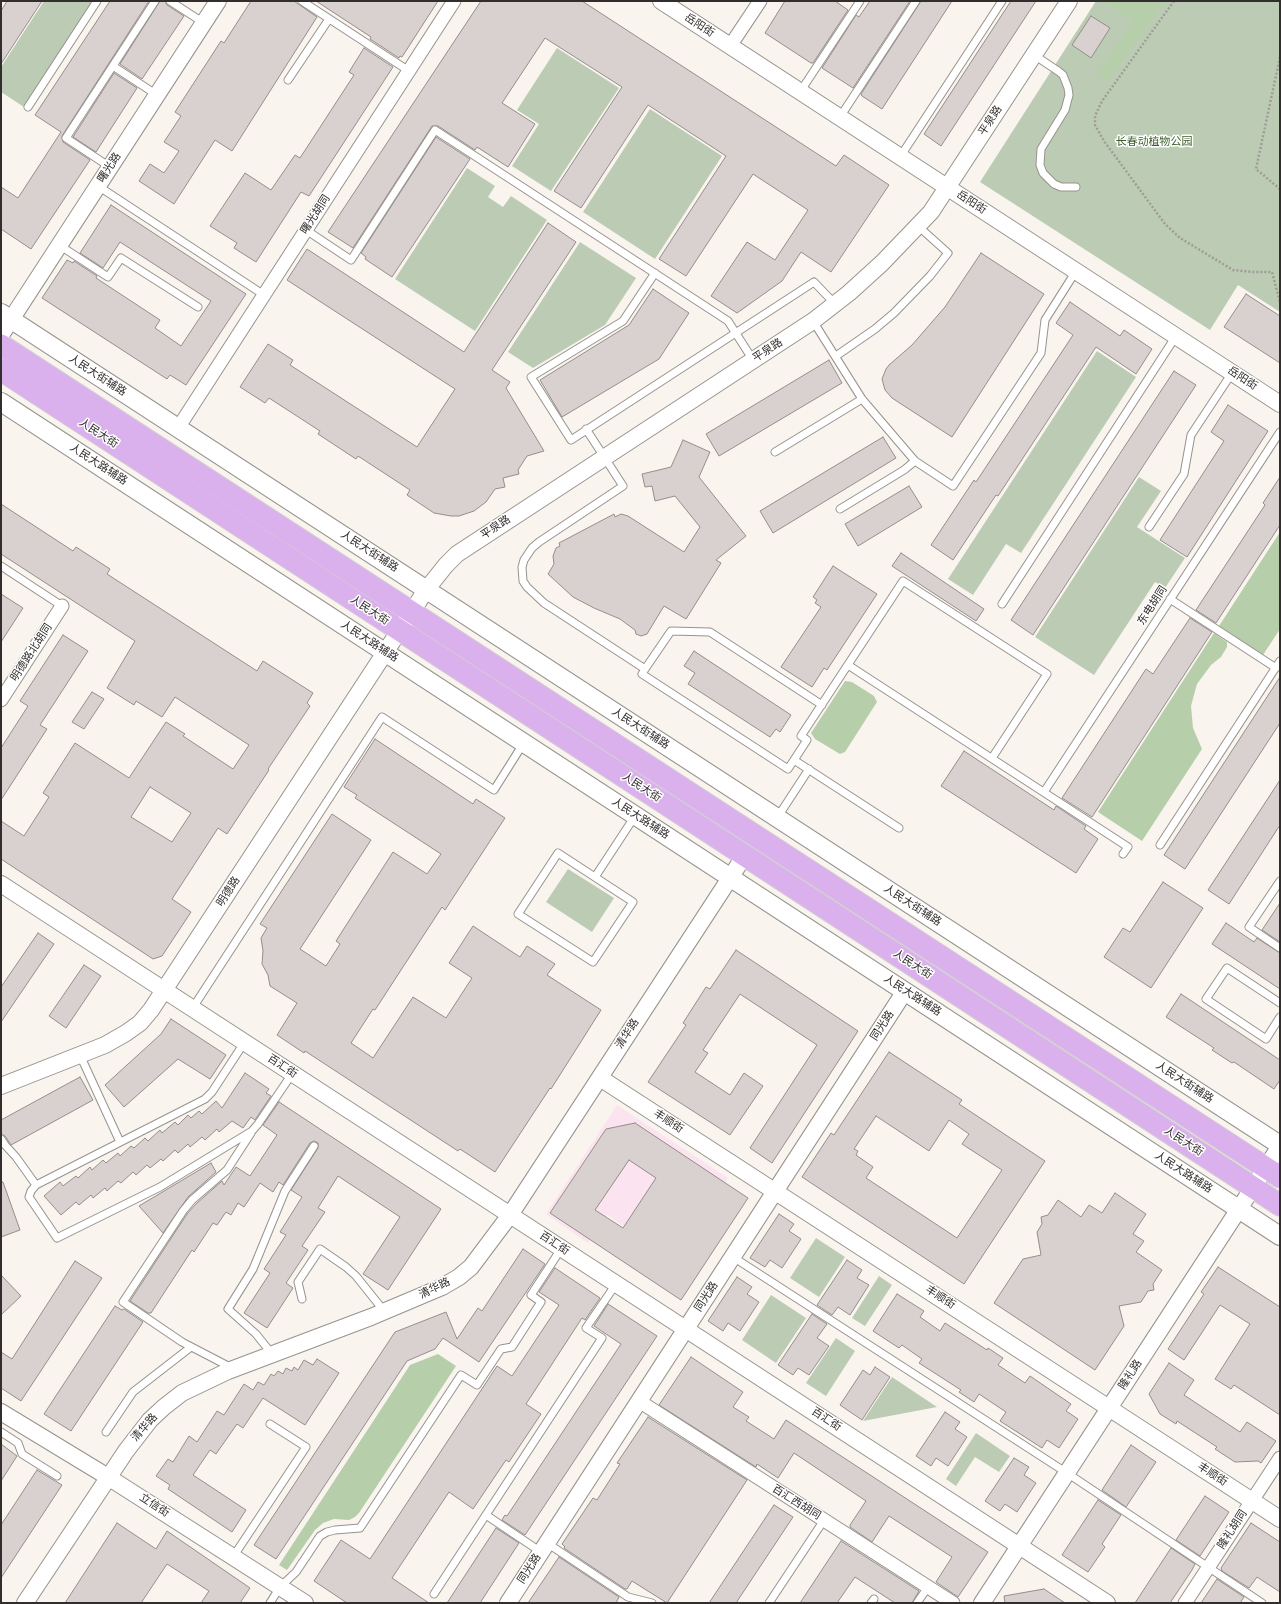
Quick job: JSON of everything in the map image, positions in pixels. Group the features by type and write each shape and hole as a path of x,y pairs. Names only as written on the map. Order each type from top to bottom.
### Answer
{"main road":[{"name":"人民大街辅路","path":"6,316 1280,1146"},
{"name":"人民大街","path":"1,345 1273,1172"},
{"name":"人民大街","path":"1,370 1280,1205"},
{"name":"人民大路辅路","path":"1,402 1280,1236"}],"street":[{"name":"曙光路","path":"1,334 6,316 59,245 218,1"},
{"name":"曙光胡同","path":"178,428 454,1"},
{"name":"岳阳街","path":"661,1 1280,404"},
{"path":"730,46 760,1"},
{"name":"平泉路","path":"400,630 426,590 457,554 813,321 882,263 931,212 1069,1"},
{"name":"明德路北胡同","path":"1,700 62,606"},
{"name":"明德路","path":"1,1086 106,1045 140,1023 164,991 400,630"},
{"name":"清华路","path":"25,1603 138,1434 164,1407 182,1394 234,1369 442,1287 459,1276 479,1258 510,1215 744,855"},
{"name":"百汇街","path":"1,884 1107,1603"},
{"name":"同光路","path":"508,1603 905,991"},
{"name":"丰顺街","path":"600,1078 1280,1519"},
{"name":"隆礼路","path":"982,1603 1253,1187 1273,1172 1280,1146"},
{"name":"百汇西胡同","path":"639,1401 953,1603"},
{"name":"立信街","path":"5,1424 108,1477 305,1603"},
{"name":"隆礼胡同","path":"1185,1603 1280,1458"}],"lane":[{"path":"28,108 97,1"},
{"path":"110,167 66,138 155,1"},
{"path":"170,1 204,23"},
{"path":"800,92 860,1"},
{"path":"840,117 916,1"},
{"path":"900,157 1002,1"},
{"path":"306,2 328,19 409,71"},
{"path":"288,80 328,19"},
{"path":"1034,55 1062,75 1068,88 1069,95 1065,110 1041,149 1040,165 1043,173 1054,184 1061,187 1076,188"},
{"path":"113,66 157,95"},
{"path":"306,230 350,260 435,130 728,321 753,360"},
{"path":"98,186 264,295"},
{"path":"836,356 875,329 894,313 930,276 948,253 918,226"},
{"path":"59,245 108,277 121,258 198,307"},
{"path":"813,321 862,399 915,461 953,486 1041,353 1045,320 1076,271"},
{"path":"655,273 623,321 531,377 570,440 814,282 835,304"},
{"path":"1002,604 1176,336"},
{"path":"1149,527 1184,474 1192,435 1232,373"},
{"path":"775,452 862,399"},
{"path":"586,429 623,486 539,542 527,554 524,560 522,574 526,587 544,603 645,669"},
{"name":"东电胡同","path":"1044,792 1280,432"},
{"path":"840,509 904,470 915,461"},
{"path":"1,566 62,606"},
{"path":"822,705 710,632 671,630 642,674 788,769 807,740 801,736 822,705 903,581 1046,674 992,758"},
{"path":"1170,599 1276,668"},
{"path":"1160,845 1280,661"},
{"path":"848,665 1128,847 1123,854"},
{"path":"192,1009 382,718 494,790 524,743"},
{"path":"794,760 899,828"},
{"path":"777,818 809,770"},
{"path":"596,877 635,816"},
{"path":"558,853 596,877 633,902 593,962 518,914 558,853"},
{"path":"1280,881 1249,928 1280,948"},
{"path":"1280,1003 1227,968 1206,999 1266,1038 1280,1017"},
{"path":"244,1043 212,1092 205,1099 36,1185 31,1191 30,1198 56,1238 160,1187 252,1131"},
{"path":"80,1055 120,1142"},
{"path":"234,1369 182,1342 123,1302 183,1211 192,1200 227,1170 292,1074"},
{"path":"1,1140 16,1157 36,1185"},
{"path":"272,1355 256,1334 228,1309 253,1269 285,1191 314,1146"},
{"path":"302,1299 298,1282 320,1249 351,1272 384,1311"},
{"path":"270,1603 280,1587 296,1572 320,1536 334,1530 360,1528 461,1375 477,1386 501,1349 512,1347 541,1302 530,1295 561,1249"},
{"path":"733,1257 1067,1473 1262,1603"},
{"path":"434,1594 602,1338 586,1328 616,1284"},
{"path":"106,1432 132,1392 191,1347"},
{"path":"5,1424 18,1443 22,1454 57,1476"},
{"path":"233,1557 306,1447 270,1424"},
{"path":"486,1515 544,1547 628,1597 652,1603"},
{"path":"769,1603 824,1520"},
{"path":"917,1603 928,1587"}],"path":[{"path":"1174,1 1102,101 1095,116 1095,125 1104,141 1165,224 1180,238 1233,270 1272,272 1280,302"},
{"path":"1280,57 1256,169 1280,189"}],"shaded area":[{"path":"617,1105 728,1178 674,1260 607,1215 588,1243 546,1214"}],"green space":[{"path":"44,1 93,1 24,107 1,92 1,67"},
{"name":"长春动植物公园","path":"1096,1 1280,1 1280,312 1238,285 1210,330 980,182"},
{"path":"1103,1 1165,1 1108,81 1098,73 1134,20"},
{"path":"557,48 619,88 551,191 512,166 539,124 517,110"},
{"path":"650,109 722,156 655,259 583,212"},
{"path":"467,168 495,186 488,197 503,207 511,196 547,220 475,331 395,279"},
{"path":"580,242 636,278 605,325 533,368 508,352"},
{"path":"1097,351 1136,377 1021,553 1006,544 973,595 948,579"},
{"path":"1139,477 1161,491 1137,527 1185,558 1165,588 1155,582 1094,675 1035,637"},
{"path":"1280,532 1280,629 1263,655 1219,626"},
{"path":"1214,633 1227,642 1227,647 1221,657 1211,665 1197,684 1191,706 1193,728 1202,749 1142,841 1098,812"},
{"path":"845,681 852,682 874,696 877,702 845,752 840,754 815,739 811,733"},
{"path":"568,869 614,898 592,932 546,902"},
{"path":"816,1238 845,1257 819,1297 790,1278"},
{"path":"879,1276 892,1285 865,1326 852,1318"},
{"path":"771,1295 806,1318 776,1363 742,1340"},
{"path":"836,1338 855,1351 826,1396 806,1383"},
{"path":"438,1354 456,1366 359,1513 349,1520 334,1519 323,1523 315,1530 287,1570 279,1565 410,1365"},
{"path":"892,1377 937,1407 863,1421"},
{"path":"976,1433 1010,1456 999,1472 975,1457 956,1486 946,1479"}],"building":[{"path":"7,1 42,1 1,64 1,11"},
{"path":"110,1 149,1 62,136 63,142 90,160 31,249 1,229 1,187 18,198 61,132 35,115"},
{"path":"160,1 165,1 167,5 184,16 142,79 120,64"},
{"path":"251,1 294,1 317,17 232,151 215,140 174,204 139,181 150,164 164,173 179,151 164,142 181,116 175,112 221,41 224,43"},
{"path":"316,1 438,1 402,57 400,56 399,58 370,39 371,37"},
{"path":"481,1 582,1 836,166 844,155 889,185 831,272 801,252 782,281 737,313 711,296 747,242 775,260 808,210 753,174 686,276 659,259 726,156 648,105 581,208 554,191 622,87 545,38 502,103 535,124 508,167 477,147 475,150 438,126 432,126 353,248 328,232"},
{"path":"785,1 835,1 848,10 813,63 765,33"},
{"path":"870,1 910,1 853,88 822,68 856,15 859,17"},
{"path":"921,1 952,1 882,109 861,94"},
{"path":"1011,1 1036,1 941,146 924,134"},
{"path":"1091,16 1110,28 1091,58 1072,45"},
{"path":"364,48 393,67 309,196 301,192 256,262 234,248 237,243 210,226 245,173 271,190 295,155 300,158 354,75 349,72"},
{"path":"114,73 137,88 96,152 73,137"},
{"path":"436,137 470,159 392,277 365,259 366,257 361,253"},
{"path":"111,205 246,294 186,385 170,375 167,379 42,298 67,260 73,263 74,261 97,276 96,278 160,320 155,328 181,346 211,301 120,242 103,268 80,253"},
{"path":"548,223 576,242 492,370 510,382 506,388 544,451 527,456 518,470 519,474 503,478 505,487 495,489 486,502 474,511 459,516 434,513 407,495 410,490 358,456 356,459 318,434 320,431 269,398 265,403 240,387 268,344 293,360 290,365 417,447 455,389 287,280 307,249 464,352"},
{"path":"981,253 1044,294 952,437 892,398 885,390 882,379 889,365 912,345 945,307"},
{"path":"653,289 689,313 659,359 562,417 540,380 629,325"},
{"path":"1246,294 1280,316 1280,363 1224,327"},
{"path":"1070,302 1120,336 1124,330 1152,349 1136,374 1096,347 998,496 996,495 953,560 931,545 974,480 976,482 1073,335 1056,323"},
{"path":"829,360 842,383 719,456 706,434"},
{"path":"1174,371 1196,385 1033,635 1011,620"},
{"path":"1228,405 1268,431 1187,557 1160,540 1224,441 1211,432"},
{"path":"883,437 896,458 773,533 760,511"},
{"path":"683,440 710,452 699,477 746,536 716,560 721,563 686,619 664,606 647,634 641,636 636,634 635,630 620,619 573,597 548,574 554,564 553,556 556,548 560,546 559,543 614,514 615,517 621,514 628,516 684,552 700,527 675,496 655,501 652,486 645,487 642,474 671,467"},
{"path":"1280,477 1280,525 1216,623 1196,610 1265,505 1263,503"},
{"path":"909,486 922,507 858,546 845,524"},
{"path":"1,504 73,551 76,547 110,569 107,574 257,671 263,661 313,693 307,703 310,706 227,834 218,828 172,899 191,912 162,956 153,959 1,859 1,821 24,836 49,797 43,793 75,743 129,778 166,722 185,734 183,736 233,769 249,745 175,697 162,717 136,701 134,705 107,688 135,641 1,554","holes":["150,787 191,813 172,842 131,817"]},
{"path":"901,553 984,609 976,621 892,566"},
{"path":"833,566 877,594 827,670 824,668 812,687 781,667 821,607 815,603 817,600 813,597"},
{"path":"1,594 23,608 1,642"},
{"path":"1190,618 1212,632 1092,817 1062,798 1146,669 1153,674"},
{"path":"63,635 88,651 40,725 47,729 1,800 1,748 28,706 20,701"},
{"path":"694,651 791,715 780,732 776,729 770,737 688,684 695,673 684,666"},
{"path":"1280,677 1280,723 1185,869 1164,855"},
{"path":"92,692 104,699 84,729 72,722"},
{"path":"375,739 473,804 476,799 505,818 445,910 442,907 375,1010 373,1009 351,1043 373,1058 413,997 446,1018 472,978 449,963 473,926 520,957 527,946 555,964 547,975 601,1010 551,1089 550,1088 495,1172 460,1149 458,1151 305,1051 304,1053 277,1035 297,1003 270,986 268,975 262,964 263,951 261,938 267,928 260,924 332,814 371,840 300,949 326,966 340,944 336,941 393,852 427,874 441,854 355,798 357,795 344,787"},
{"path":"964,751 1054,810 1056,806 1086,826 1084,829 1098,839 1076,873 941,786"},
{"path":"1280,780 1280,825 1229,904 1208,890"},
{"path":"1163,882 1203,908 1151,988 1104,957 1123,928 1130,932"},
{"path":"1280,903 1280,942 1262,930"},
{"path":"1226,923 1254,942 1257,938 1280,953 1280,989 1212,944"},
{"path":"38,933 54,944 1,1022 1,987"},
{"path":"736,950 858,1031 772,1163 750,1148 817,1045 740,994 703,1050 708,1053 695,1072 730,1095 744,1073 763,1086 730,1135 648,1082 686,1025 683,1023 706,987 710,989"},
{"path":"84,965 101,976 66,1028 49,1016"},
{"path":"1181,994 1280,1060 1280,1080 1274,1089 1234,1062 1232,1063 1212,1050 1214,1048 1166,1017"},
{"path":"171,1019 226,1055 210,1079 178,1059 124,1107 105,1085 161,1034"},
{"path":"889,1052 962,1100 959,1104 1045,1161 964,1284 802,1177 831,1133 834,1135","holes":["876,1116 929,1151 949,1120 969,1134 962,1144 1002,1170 957,1238 866,1178 873,1167 856,1155 858,1151 854,1149"]},
{"path":"245,1073 269,1089 266,1093 271,1096 255,1120 251,1117 243,1128 232,1121 219,1132 217,1129 205,1140 202,1137 190,1147 188,1144 178,1153 175,1150 163,1161 161,1159 150,1168 147,1165 136,1175 133,1172 121,1183 118,1181 107,1191 105,1188 93,1198 91,1195 79,1205 76,1202 61,1215 44,1196 60,1182 63,1186 76,1176 78,1178 90,1167 92,1170 103,1160 106,1163 118,1153 120,1156 131,1146 134,1148 145,1138 148,1141 160,1130 162,1133 175,1122 178,1125 188,1115 191,1118 199,1111 202,1114 216,1101 222,1108"},
{"path":"80,1077 93,1100 11,1145 5,1136 1,1134 1,1120"},
{"path":"279,1102 441,1209 388,1290 363,1274 400,1217 338,1176 318,1208 325,1212 302,1246 308,1250 286,1283 293,1288 267,1328 244,1313 270,1273 264,1269 286,1235 280,1232 302,1197 291,1190 318,1148 318,1143 314,1141 310,1143 283,1185 279,1182 273,1192 260,1183 244,1207 238,1203 231,1215 226,1212 217,1225 213,1223 194,1252 192,1250 151,1313 148,1313 130,1301 187,1214 196,1204 222,1181 224,1185 236,1167 250,1176 277,1135 263,1125"},
{"path":"635,1123 748,1198 681,1300 550,1213 606,1129","holes":["629,1160 656,1178 623,1228 595,1210"]},
{"path":"211,1163 216,1172 188,1197 163,1233 139,1206"},
{"path":"1,1182 3,1182 20,1230 1,1237"},
{"path":"1115,1193 1146,1214 1133,1234 1144,1241 1136,1252 1162,1270 1153,1284 1154,1290 1148,1291 1141,1302 1119,1306 1124,1326 1095,1370 994,1303 1023,1259 1041,1255 1037,1232 1042,1224 1041,1217 1048,1215 1058,1200 1081,1217 1089,1205 1102,1213"},
{"path":"779,1214 794,1224 789,1231 801,1239 782,1268 770,1260 765,1267 750,1258"},
{"path":"523,1249 545,1264 479,1362 443,1338 435,1349 407,1361 276,1559 254,1545 395,1332 446,1312 457,1339 478,1308 482,1311"},
{"path":"847,1260 862,1270 857,1278 869,1285 850,1315 838,1307 832,1315 817,1305"},
{"path":"75,1261 102,1278 21,1401 1,1388 1,1352 12,1359"},
{"path":"1218,1267 1280,1307 1280,1415 1234,1385 1231,1389 1215,1379 1250,1324 1220,1305 1184,1360 1168,1349 1204,1294 1201,1292"},
{"path":"555,1268 600,1298 585,1320 582,1318 526,1404 541,1414 509,1462 506,1460 473,1509 449,1492 392,1578 429,1603 347,1603 314,1581 341,1540 370,1559 497,1366 512,1376 559,1305 539,1292"},
{"path":"1,1275 21,1296 1,1315"},
{"path":"737,1277 752,1287 747,1294 759,1302 740,1331 728,1323 723,1331 708,1321"},
{"path":"897,1294 924,1311 920,1317 940,1331 945,1323 987,1350 988,1348 1003,1358 998,1365 1025,1383 1030,1376 1071,1404 1066,1411 1078,1419 1059,1448 1047,1440 1042,1448 1000,1421 1006,1412 979,1394 974,1402 959,1392 961,1390 919,1363 922,1359 902,1345 899,1348 873,1331"},
{"path":"608,1304 657,1336 525,1535 502,1520 505,1515 507,1516 621,1344 594,1326"},
{"path":"115,1306 122,1310 124,1309 143,1322 71,1431 44,1414"},
{"path":"812,1314 827,1324 817,1338 829,1346 809,1375 798,1368 793,1375 778,1365"},
{"path":"691,1357 743,1392 733,1407 749,1417 746,1421 774,1439 786,1420 988,1552 958,1597 936,1582 952,1557 889,1516 872,1542 850,1527 866,1501 794,1453 778,1478 757,1464 756,1467 659,1405"},
{"path":"317,1359 339,1373 305,1425 263,1398 243,1428 237,1424 216,1454 210,1450 193,1475 246,1510 232,1532 168,1489 170,1485 156,1476 168,1459 173,1462 189,1436 197,1442 217,1411 224,1415 244,1384 253,1390 258,1382 264,1385 271,1374 274,1376 278,1371 283,1374 286,1368 292,1371 294,1367 298,1370 304,1360 313,1365"},
{"path":"1169,1363 1194,1380 1184,1395 1240,1432 1247,1422 1276,1441 1261,1463 1258,1461 1235,1462 1215,1449 1217,1447 1177,1421 1176,1424 1160,1414 1149,1394"},
{"path":"875,1367 890,1377 862,1420 840,1405 863,1370 870,1375"},
{"path":"945,1412 960,1422 955,1429 967,1437 948,1466 936,1458 931,1466 916,1456"},
{"path":"648,1417 747,1480 667,1603 632,1581 627,1589 625,1589 564,1548 565,1547 562,1544 593,1498 597,1500 620,1464 617,1463"},
{"path":"1,1444 17,1456 1,1481"},
{"path":"1131,1445 1156,1462 1126,1507 1102,1490"},
{"path":"1014,1458 1029,1467 1024,1475 1036,1483 1017,1512 1005,1504 1000,1511 985,1501"},
{"path":"37,1470 62,1485 1,1578 1,1525"},
{"path":"1205,1496 1229,1512 1200,1556 1176,1540"},
{"path":"1098,1500 1121,1515 1102,1544 1105,1547 1088,1572 1062,1555"},
{"path":"774,1505 793,1517 736,1603 709,1603"},
{"path":"117,1523 156,1549 167,1531 250,1588 240,1603 201,1603 209,1591 167,1564 141,1603 65,1603"},
{"path":"1251,1523 1280,1542 1280,1592 1257,1577 1249,1588 1222,1571 1221,1568"},
{"path":"496,1528 519,1543 480,1603 447,1603"},
{"path":"841,1541 919,1591 912,1603 895,1603 855,1577 837,1603 800,1603"},
{"path":"1171,1548 1195,1564 1192,1570 1170,1603 1135,1603"},
{"path":"559,1557 619,1597 616,1603 528,1603"},
{"path":"1217,1579 1244,1597 1240,1603 1201,1603"},
{"path":"1044,1589 1065,1603 1005,1603 1004,1596"}]}
